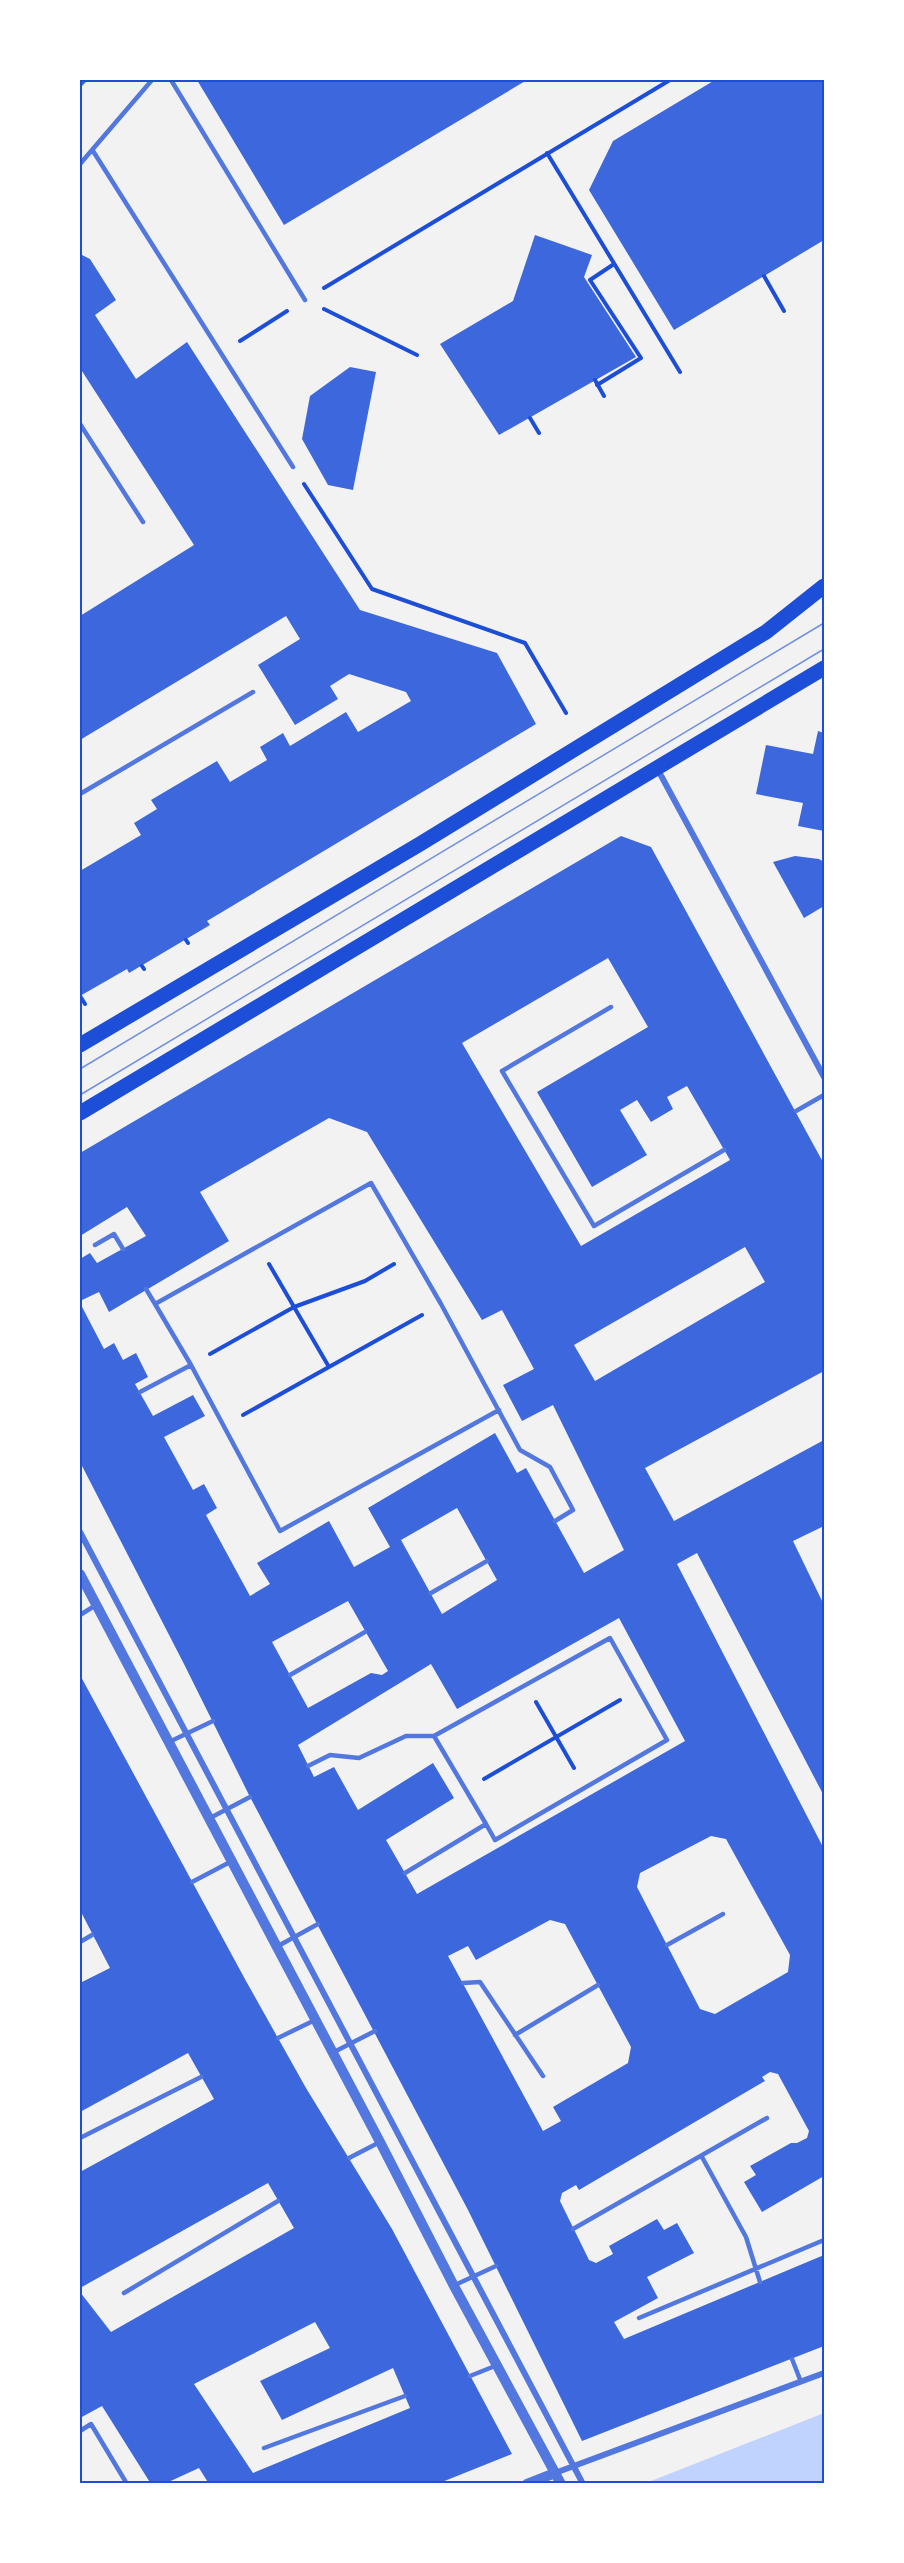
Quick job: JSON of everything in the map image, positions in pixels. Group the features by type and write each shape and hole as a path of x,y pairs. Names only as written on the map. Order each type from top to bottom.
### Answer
{"main road":[{"path":"80,1045 420,844 756,638 825,586"},
{"path":"80,1113 656,766 825,668"}],"street":[{"path":"656,766 825,1077"},
{"path":"80,1532 582,2484"},
{"path":"80,1574 380,2142 453,2286 561,2484"},
{"path":"527,2484 825,2373"}],"lane":[{"path":"80,164 152,80"},
{"path":"171,80 305,300"},
{"path":"93,151 293,467"},
{"path":"80,424 143,522"},
{"path":"80,794 253,692"},
{"path":"611,1006 502,1071 594,1226 724,1150"},
{"path":"796,1111 825,1095"},
{"path":"155,1304 371,1183 441,1304 520,1450 550,1467 573,1510 555,1521"},
{"path":"95,1245 114,1234 123,1249"},
{"path":"147,1289 191,1365 280,1531 499,1410"},
{"path":"140,1392 191,1365"},
{"path":"431,1593 487,1561"},
{"path":"80,1614 96,1605"},
{"path":"290,1675 365,1632"},
{"path":"308,1766 330,1755 359,1758 406,1736 434,1736 610,1638 667,1740 495,1839 434,1736"},
{"path":"169,1742 213,1721"},
{"path":"209,1818 250,1797"},
{"path":"405,1873 486,1824"},
{"path":"192,1882 232,1861"},
{"path":"667,1945 723,1914"},
{"path":"277,1946 318,1924"},
{"path":"80,1942 92,1935"},
{"path":"463,1983 480,1982 543,2076"},
{"path":"515,2035 598,1985"},
{"path":"278,2038 315,2019"},
{"path":"333,2053 375,2031"},
{"path":"80,2139 201,2077"},
{"path":"573,2229 767,2118"},
{"path":"349,2158 380,2142"},
{"path":"702,2157 746,2237 760,2282"},
{"path":"124,2293 278,2201"},
{"path":"639,2318 825,2240"},
{"path":"453,2286 496,2266"},
{"path":"792,2359 801,2382"},
{"path":"470,2376 498,2365"},
{"path":"264,2448 405,2396"},
{"path":"80,2430 91,2424 127,2484"}],"path":[{"path":"221,353 670,80"},
{"path":"547,153 680,372"},
{"path":"604,396 596,382 641,358 590,280 614,264"},
{"path":"764,276 784,311"},
{"path":"305,300 417,355"},
{"path":"530,418 539,433"},
{"path":"293,467 372,589 525,643 566,713"},
{"path":"80,996 85,1004"},
{"path":"191,1365 294,1307 365,1281 412,1254"},
{"path":"276,1276 329,1367"},
{"path":"224,1426 441,1304"},
{"path":"525,1685 585,1787"},
{"path":"465,1789 639,1689"}],"water":[{"path":"824,2413 824,2483 646,2483"}],"building":[{"path":"80,80 88,80 80,88"},
{"path":"197,80 527,80 284,225"},
{"path":"715,80 823,80 824,240 674,330 589,190 613,141"},
{"path":"535,235 592,255 584,277 636,357 499,435 440,344 513,301"},
{"path":"80,254 90,259 116,300 95,315 136,379 187,342 360,610 497,653 536,724 207,921 210,925 129,973 127,969 80,996 80,871 141,835 134,823 157,809 151,800 217,761 230,782 267,760 260,747 283,733 290,746 346,712 358,732 411,701 406,692 349,674 330,686 338,699 295,725 258,665 300,639 286,616 80,740 80,616 194,545 80,368"},
{"path":"350,367 376,372 353,490 328,485 302,439 310,396"},
{"path":"818,731 824,733 824,831 798,826 803,803 756,794 766,745 813,754"},
{"path":"621,836 651,847 824,1164 824,1371 645,1468 674,1521 824,1440 824,1526 793,1541 824,1605 824,1796 697,1553 677,1564 824,1849 824,2176 762,2212 744,2182 756,2175 750,2166 791,2143 807,2138 809,2131 778,2074 770,2072 762,2077 765,2081 579,2190 576,2185 562,2193 560,2201 589,2260 596,2263 613,2254 609,2246 657,2219 664,2230 677,2223 694,2253 647,2277 658,2298 614,2322 624,2339 824,2255 824,2346 582,2441 468,2210 250,1797 80,1462 80,1303 104,1349 114,1343 123,1360 136,1353 148,1377 135,1384 153,1416 193,1395 205,1416 164,1437 193,1490 204,1484 217,1508 206,1515 250,1596 270,1584 257,1563 329,1521 354,1567 390,1547 368,1508 495,1433 517,1473 526,1468 584,1573 624,1550 553,1405 522,1421 503,1385 534,1369 502,1310 482,1320 367,1132 329,1118 200,1192 229,1241 109,1312 99,1292 80,1301 80,1259 90,1253 97,1263 146,1236 127,1207 80,1236 80,1153","holes":["608,958 648,1027 537,1092 592,1187 647,1155 620,1110 637,1100 651,1122 673,1109 667,1097 687,1086 730,1160 581,1246 462,1043","745,1247 765,1282 595,1381 574,1345","457,1508 497,1580 442,1614 401,1540","348,1601 388,1671 382,1675 371,1673 308,1708 272,1642","619,1618 685,1741 417,1894 386,1840 454,1798 433,1763 358,1810 334,1767 314,1777 298,1745 431,1664 457,1709","711,1836 726,1839 790,1955 788,1972 715,2014 700,2009 637,1887 640,1873","550,1920 565,1924 631,2047 628,2063 553,2107 561,2121 543,2131 448,1956 468,1946 476,1960"]},
{"path":"795,856 819,859 824,862 824,906 804,918 773,862"},
{"path":"80,1675 306,2088 392,2229 512,2454 437,2484 209,2484 199,2468 164,2484 151,2484 102,2406 80,2418 80,2292 111,2332 294,2228 268,2183 80,2288 80,2172 214,2099 188,2053 80,2112 80,1983 110,1968 80,1910","holes":["315,2322 330,2348 260,2381 282,2420 393,2368 410,2408 253,2473 194,2384"]}],"tram line":[{"path":"80,1069 824,623"},
{"path":"80,1095 824,649"}]}
